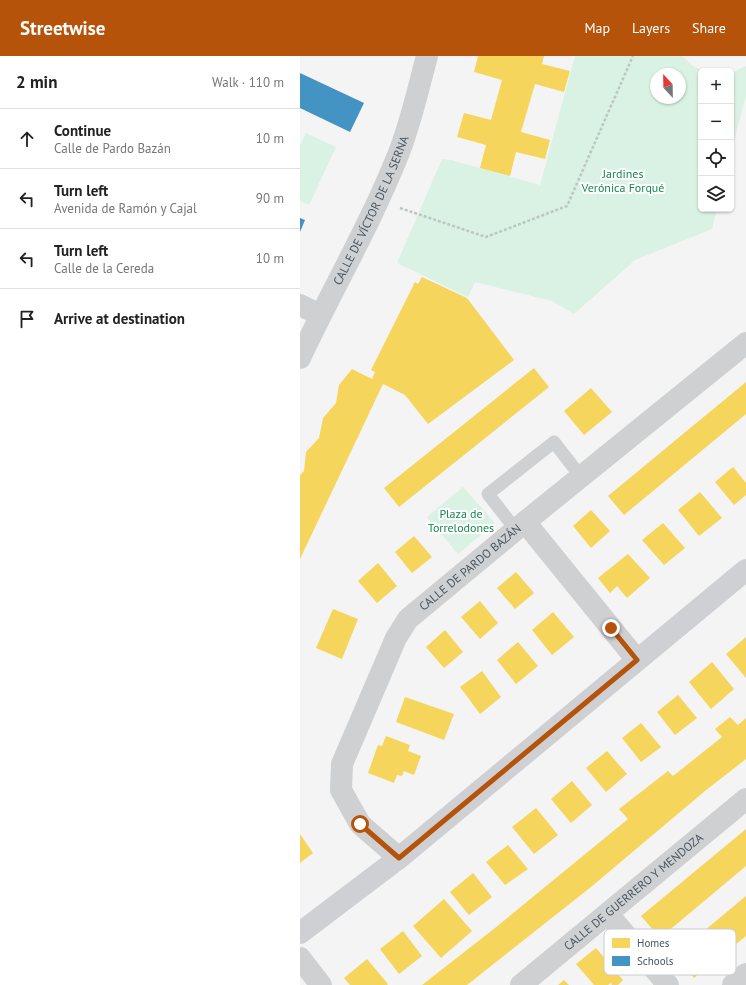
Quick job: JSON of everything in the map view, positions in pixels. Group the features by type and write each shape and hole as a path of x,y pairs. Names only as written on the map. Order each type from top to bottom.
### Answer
{"main road":[{"path":"300,933 399,858 746,570"}],"street":[{"name":"CALLE DE VÍCTOR DE LA SERNA","path":"300,358 320,315 378,201 398,155 413,111 426,56"},
{"path":"300,305 320,315"},
{"name":"CALLE DE PARDO BAZÁN","path":"399,858 360,824 340,790 342,764 396,638 408,619 746,343"},
{"path":"520,526 637,660"},
{"name":"CALLE DE GUERRERO Y MENDOZA","path":"521,985 746,799"},
{"path":"608,914 621,929"},
{"path":"300,958 321,985"},
{"path":"733,985 746,974"},
{"path":"660,975 668,985"}],"lane":[{"path":"520,526 488,494 554,442 581,477"}],"path":[{"path":"378,201 486,237 567,206 633,56"}],"green space":[{"name":"Jardines Verónica Forqué","path":"575,56 682,56 693,66 698,68 698,212 716,212 712,229 635,260 574,314 552,301 475,282 468,297 397,263 442,159 451,160 540,185"},
{"path":"746,66 746,95 734,141 734,104 734,72"},
{"path":"306,133 336,147 309,205 300,201 300,145"},
{"name":"Plaza de Torrelodones","path":"463,487 495,523 458,554 427,517"}],"building: Homes":[{"path":"478,56 544,56 542,64 570,71 564,92 535,84 521,132 550,140 545,159 516,152 510,176 480,168 486,145 457,137 464,113 491,120 502,80 474,72"},
{"path":"422,277 467,298 514,360 428,424 405,395 383,384 300,559 300,475 304,471 306,452 319,438 323,418 336,403 339,385 352,369 372,379 375,372 371,370 415,282 418,284"},
{"path":"534,368 549,387 399,507 384,488"},
{"path":"746,382 746,414 624,515 608,496"},
{"path":"591,388 612,412 584,435 564,411"},
{"path":"733,467 746,483 746,495 734,505 715,482"},
{"path":"700,492 722,518 699,536 678,510"},
{"path":"591,510 610,531 591,548 573,526"},
{"path":"663,523 685,548 664,565 642,540"},
{"path":"414,536 432,557 412,573 395,552"},
{"path":"628,554 650,578 627,598 617,586 610,593 598,578"},
{"path":"378,563 397,586 377,603 358,581"},
{"path":"516,572 534,593 515,609 497,588"},
{"path":"480,601 498,623 480,639 461,617"},
{"path":"333,609 358,619 342,659 316,648"},
{"path":"553,612 574,637 552,655 532,630"},
{"path":"445,630 463,652 444,668 426,647"},
{"path":"746,637 746,678 726,654"},
{"path":"518,642 538,666 516,684 497,660"},
{"path":"712,662 734,689 711,709 689,682"},
{"path":"482,671 501,697 480,714 460,687"},
{"path":"678,695 697,718 675,735 657,712"},
{"path":"405,697 454,714 444,740 396,722"},
{"path":"730,717 738,725 746,718 746,759 705,791 591,887 467,985 422,985 495,928 628,819 619,809 668,771 673,776 722,737 715,729"},
{"path":"641,723 661,747 641,762 622,738"},
{"path":"386,736 410,745 408,751 421,756 414,775 404,771 402,776 397,775 394,783 368,773 378,745 382,746"},
{"path":"607,751 627,774 606,792 586,768"},
{"path":"572,781 592,805 571,823 551,799"},
{"path":"536,808 558,835 534,854 512,827"},
{"path":"746,829 746,866 671,929 652,929 641,916"},
{"path":"300,834 313,853 300,863"},
{"path":"508,845 528,869 505,885 486,862"},
{"path":"473,873 492,897 469,915 450,892"},
{"path":"746,896 746,936 736,944 736,929 706,929"},
{"path":"444,899 472,931 441,958 413,926"},
{"path":"403,931 422,956 399,974 380,949"},
{"path":"596,948 604,957 604,975 619,975 623,980 618,985 612,985 611,983 608,985 594,985 576,964"},
{"path":"367,959 388,984 387,985 350,985 344,978"},
{"path":"564,980 569,985 558,985"}],"building: Schools":[{"path":"300,73 364,103 350,132 300,108"},
{"path":"300,218 305,220 300,232"}],"route":[{"path":"360,824 399,858 637,660 611,628"}]}
